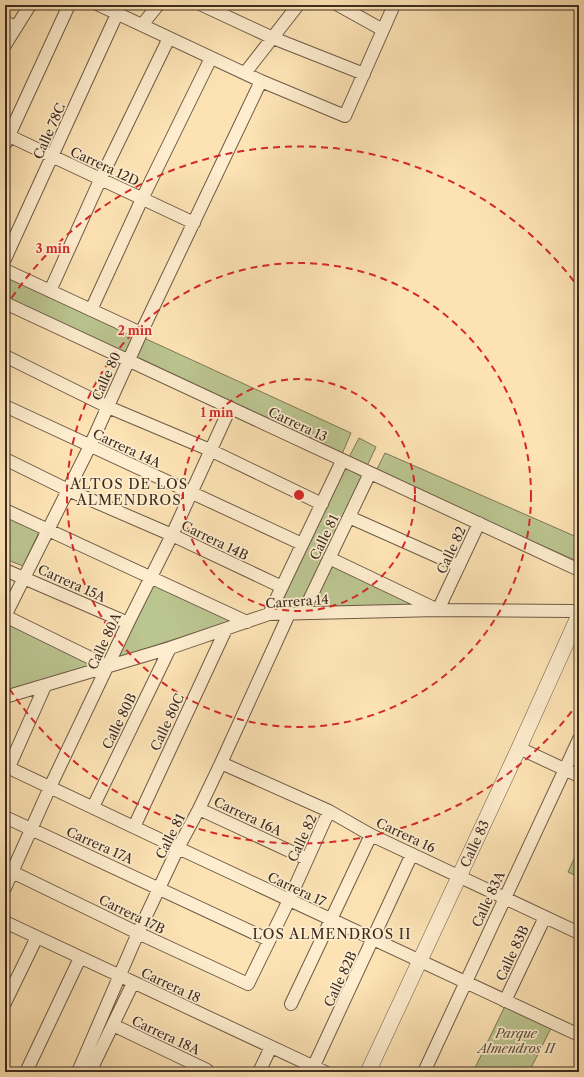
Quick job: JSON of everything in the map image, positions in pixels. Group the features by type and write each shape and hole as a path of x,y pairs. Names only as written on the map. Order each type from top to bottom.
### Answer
{"street":[{"path":"5,45 11,24 30,5"},
{"path":"6,138 70,5"},
{"path":"99,5 261,81 345,116 394,5"},
{"path":"142,25 158,5"},
{"path":"202,5 273,38 364,74"},
{"path":"338,5 383,30"},
{"path":"245,73 273,38 295,6"},
{"name":"Calle 78C","path":"5,260 117,14"},
{"path":"50,291 100,180 169,38"},
{"path":"91,310 142,199 211,58"},
{"name":"Calle 80","path":"5,616 90,446 141,333 261,81"},
{"name":"Carrera 12D","path":"6,138 52,157 194,223"},
{"path":"5,270 141,333"},
{"name":"Carrera 13","path":"5,303 579,570"},
{"path":"5,356 108,407 210,450 322,504"},
{"name":"Carrera 14A","path":"5,406 302,544"},
{"name":"Calle 80A","path":"5,888 9,870 31,830 107,666 172,534 230,408"},
{"name":"Carrera 14B","path":"5,460 68,490 172,534 282,587"},
{"name":"Calle 81","path":"269,614 342,461"},
{"name":"Calle 81","path":"303,613 370,473"},
{"path":"5,510 247,622"},
{"path":"349,517 459,566"},
{"name":"Calle 82","path":"438,610 479,523"},
{"path":"330,558 438,610"},
{"name":"Carrera 15A","path":"5,570 128,623"},
{"name":"Carrera 14","path":"5,697 170,648 269,614 438,610 572,611 579,615"},
{"name":"Calle 81","path":"78,1072 138,933 178,848 221,763 289,614"},
{"name":"Calle 83","path":"368,1072 519,748 579,615"},
{"path":"5,616 107,666"},
{"name":"Calle 80C","path":"134,827 226,629"},
{"name":"Calle 80B","path":"93,807 170,648"},
{"path":"7,766 45,686"},
{"name":"Calle 83A","path":"424,1072 579,739"},
{"path":"519,748 579,776"},
{"name":"Carrera 16","path":"221,763 329,811 371,835 579,933"},
{"name":"Carrera 17","path":"7,766 178,848 579,1035"},
{"name":"Carrera 16A","path":"199,809 307,859"},
{"name":"Calle 82","path":"248,984 289,900 329,811"},
{"name":"Carrera 17A","path":"5,817 270,940"},
{"path":"291,1004 371,835"},
{"name":"Calle 82B","path":"312,1069 374,940 412,854"},
{"name":"Carrera 17B","path":"9,870 138,933 248,984"},
{"name":"Calle 83B","path":"505,1000 545,916"},
{"name":"Carrera 18","path":"5,922 270,1047 312,1069 325,1072"},
{"path":"5,1003 37,937"},
{"path":"26,1072 80,958"},
{"path":"92,1071 133,983"},
{"name":"Carrera 18A","path":"113,1025 206,1071"},
{"path":"259,1072 270,1047"}],"green space":[{"path":"5,275 135,335 125,353 5,298"},
{"path":"144,338 351,433 342,454 135,356"},
{"path":"359,438 376,447 367,466 349,457"},
{"path":"385,453 579,538 579,562 376,471"},
{"path":"346,467 362,477 303,601 295,603 288,601 284,597"},
{"path":"5,515 39,532 23,566 5,559"},
{"path":"333,564 417,607 312,606"},
{"path":"154,583 233,620 117,658"},
{"path":"10,623 95,665 5,691 5,635"},
{"path":"579,848 579,877 568,872"},
{"name":"Parque Almendros II","path":"505,1006 551,1028 529,1072 473,1072"}],"district":[{"name":"ALTOS DE LOS ALMENDROS","path":"129,492"},
{"name":"LOS ALMENDROS II","path":"332,934"}]}
